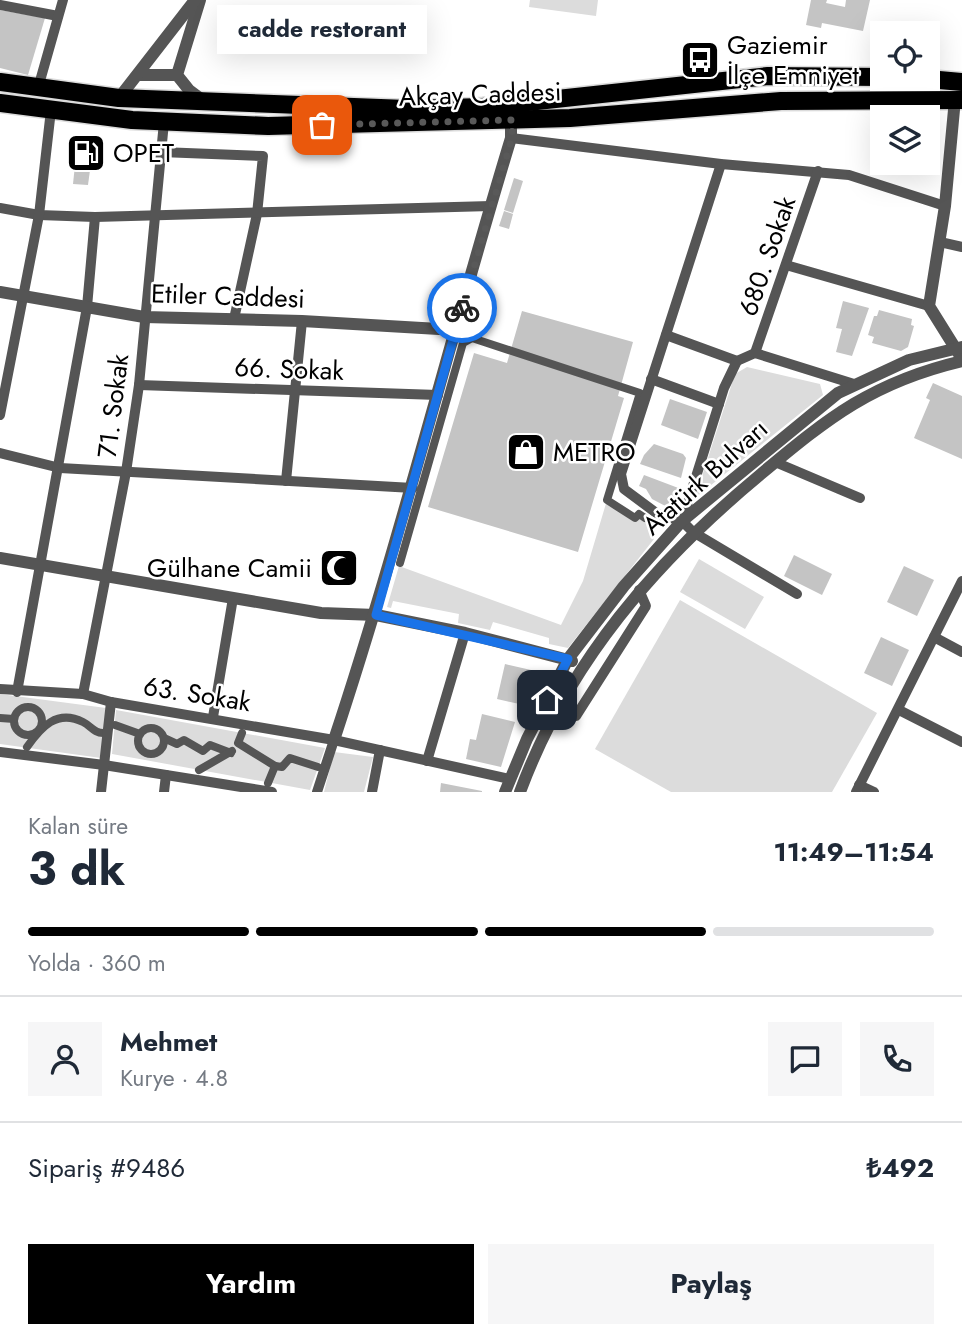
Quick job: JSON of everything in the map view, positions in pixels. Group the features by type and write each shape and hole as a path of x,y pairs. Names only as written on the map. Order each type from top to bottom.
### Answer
{"highway":[{"name":"Akçay Caddesi","path":"0,82 119,98 394,109 483,107 768,76 870,77"},
{"path":"940,85 960,94"},
{"name":"Akçay Caddesi","path":"0,103 164,122 512,129 605,116 781,101 960,94"}],"street":[{"path":"38,88 63,0"},
{"path":"119,98 198,0"},
{"path":"177,75 198,0"},
{"path":"0,5 58,16"},
{"path":"139,75 177,75"},
{"path":"177,75 188,90 205,102"},
{"path":"929,306 960,94"},
{"path":"0,415 39,215 51,110"},
{"name":"71. Sokak","path":"83,694 126,472 139,385 164,122"},
{"path":"317,792 376,615 512,129 721,164 849,175 945,206"},
{"path":"161,152 264,156 257,214 234,319"},
{"path":"721,164 621,474 624,489 659,515 682,521 693,532 797,594"},
{"name":"680. Sokak","path":"755,354 818,171"},
{"path":"0,208 39,215 96,217 491,206"},
{"path":"17,692 60,468 87,307 96,217"},
{"path":"940,242 962,247"},
{"path":"786,265 929,306 960,354"},
{"name":"Etiler Caddesi","path":"0,292 144,317 302,321 456,330"},
{"path":"286,481 302,321"},
{"path":"666,335 737,361 755,354 854,384"},
{"path":"400,563 463,343 472,338 640,393 607,500 635,518 639,514 645,518"},
{"name":"Atatürk Bulvarı","path":"505,792 568,659 624,586 682,521 776,442 854,384 909,360 960,354"},
{"name":"Atatürk Bulvarı","path":"520,792 581,667 639,590 693,532 847,405 960,354"},
{"path":"682,521 719,404 737,361"},
{"path":"651,379 719,404"},
{"name":"66. Sokak","path":"139,385 438,395"},
{"path":"0,453 60,468 413,488"},
{"path":"775,462 860,498"},
{"path":"0,558 321,613 376,615 465,633 568,659 581,667"},
{"path":"874,792 858,788 962,581"},
{"path":"555,716 576,716 646,606 639,590"},
{"path":"213,717 233,598"},
{"path":"427,761 465,633"},
{"path":"934,637 962,652"},
{"name":"63. Sokak","path":"0,689 83,694 111,702 213,717 334,740 510,779"},
{"path":"101,792 111,702"},
{"path":"26,747 40,728 41,719 34,709 20,710 14,719 17,731 25,735 34,734 40,728 60,718 73,718 97,733 103,733"},
{"path":"899,710 962,742"},
{"path":"0,718 14,719"},
{"path":"115,725 140,734"},
{"path":"164,738 160,751 148,754 139,746 140,734 146,729 155,729 164,738 177,744 184,740 202,751 210,745 231,752"},
{"path":"199,770 231,752 242,733"},
{"path":"238,743 275,766 282,767 290,758 318,767"},
{"path":"372,792 380,750"},
{"path":"0,752 270,787 275,766"},
{"path":"164,792 166,775"}],"shaded area":[{"path":"530,0 598,0 596,16 529,7"},
{"path":"747,367 820,384 823,395 695,498 735,374"},
{"path":"607,500 643,519 652,531 654,539 568,648 549,644 549,638 493,622 490,630 458,623 459,614 393,601 391,608 387,607 399,566 561,625 583,581"},
{"path":"699,559 764,597 745,629 680,592"},
{"path":"680,600 877,713 832,792 671,792 595,749"},
{"path":"0,694 106,708 101,758 0,744"},
{"path":"116,710 325,748 310,790 112,754"},
{"path":"334,752 373,757 364,792 324,792"}],"building":[{"path":"811,0 827,0 826,3 845,7 846,0 870,0 863,31 822,23 821,28 806,25"},
{"path":"0,10 45,18 28,75 0,68"},
{"path":"77,146 93,148 88,185 73,184"},
{"path":"514,178 523,181 513,213 504,210"},
{"path":"504,211 513,214 509,229 499,226"},
{"path":"843,301 869,308 852,356 836,352 842,329 836,328"},
{"path":"879,310 912,319 911,325 914,326 908,347 901,351 872,343 874,337 868,335 874,316 877,316"},
{"name":"METRO","path":"522,311 633,342 618,396 624,398 578,552 428,507 474,353 507,363"},
{"path":"933,383 962,396 962,459 914,438 930,400 926,398"},
{"path":"670,399 707,412 698,439 661,425"},
{"path":"654,444 683,454 686,458 681,478 640,464"},
{"path":"644,475 681,489 673,510 652,499 646,489 639,486"},
{"name":"Gülhane Camii","path":"324,551 355,552 354,584 322,583"},
{"path":"794,555 832,574 822,595 784,576"},
{"path":"904,566 934,580 917,616 887,602"},
{"path":"881,637 909,650 892,686 864,673"},
{"path":"505,664 531,670 524,705 497,699"},
{"path":"482,714 515,722 501,767 466,759 470,739 476,740"},
{"path":"441,783 482,791 482,792 440,792"}],"way so far":[{"path":"322,125 512,120 512,138 462,308"}],"place":[{"name":"Gaziemir İlçe Emniyet","path":"700,60"},
{"name":"cadde restorant","path":"322,125"},
{"name":"OPET","path":"86,153"},
{"name":"METRO","path":"526,452"},
{"name":"Gülhane Camii","path":"339,568"}],"route":[{"path":"462,308 376,615 568,659 547,700"}]}
